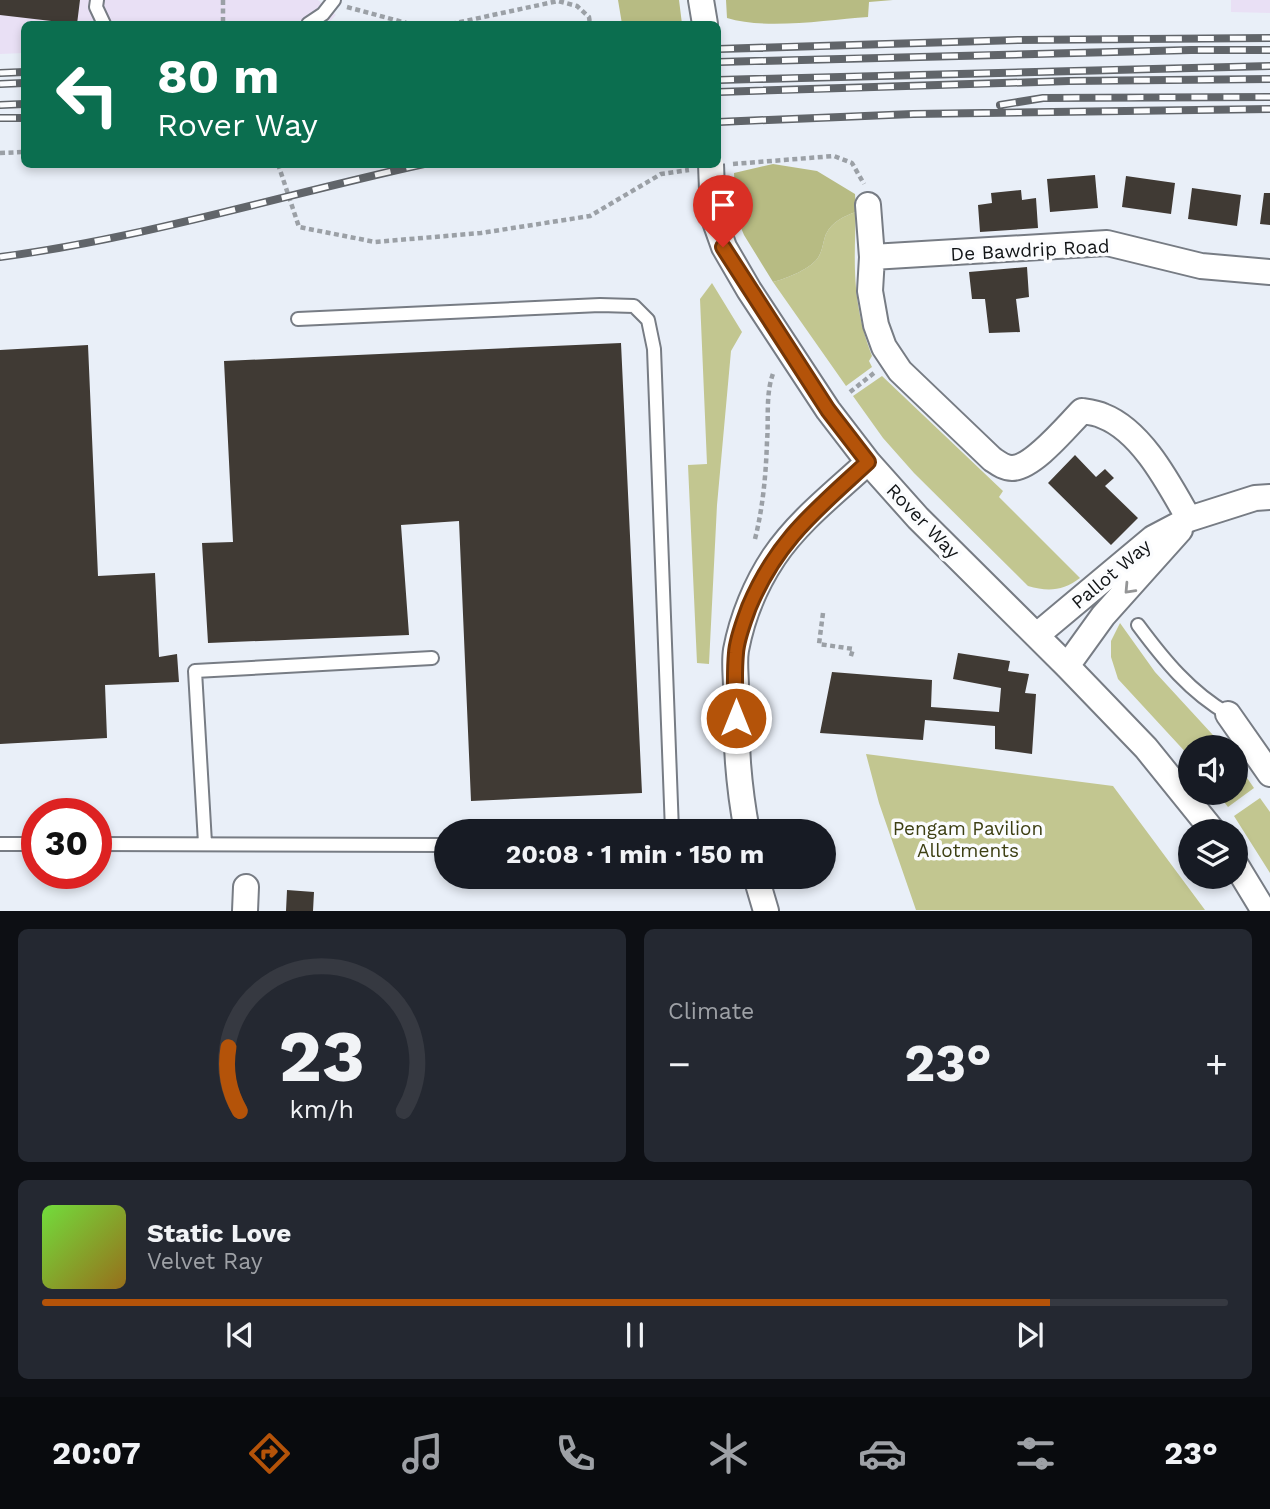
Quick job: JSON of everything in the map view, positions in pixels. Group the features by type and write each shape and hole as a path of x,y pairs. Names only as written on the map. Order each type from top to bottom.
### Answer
{"street":[{"name":"Rover Way","path":"710,168 713,216 723,247 828,410 868,462 918,518 1068,666 1146,748 1203,819"},
{"path":"868,205 872,257 870,291 876,325 893,363 1003,467 1013,468 1032,460 1082,411 1103,416 1126,429 1161,471 1189,519"},
{"name":"De Bawdrip Road","path":"872,257 1107,243 1201,266 1270,272"},
{"path":"745,819 736,740 735,697 736,652 745,617 774,556 802,522 868,462"},
{"name":"Pallot Way","path":"1037,635 1153,538 1189,519 1255,498 1270,498"},
{"name":"Pallot Way","path":"1068,666 1103,616 1189,519"},
{"path":"1227,714 1270,774"},
{"path":"1248,885 1264,911"},
{"path":"760,889 766,911"}],"lane":[{"path":"97,0 96,7 103,21"},
{"path":"312,21 334,1"},
{"path":"298,319 600,305 634,306 648,320 654,349 672,819"},
{"path":"1138,625 1165,662 1206,702 1227,714"},
{"path":"205,843 195,671 432,658"},
{"path":"0,845 21,844"},
{"path":"112,844 434,845"}],"path":[{"path":"223,0 223,21"},
{"path":"334,1 400,21"},
{"path":"465,21 558,1 577,6 589,17 590,21"},
{"path":"0,153 21,152"},
{"path":"721,165 834,156 852,163 865,187 868,205"},
{"path":"279,168 299,227 375,242 481,233 590,216 660,174 698,168"},
{"path":"753,548 763,497 768,392 775,370"},
{"path":"850,392 877,371"},
{"path":"823,613 819,644 853,649 850,659"}],"shaded area":[{"path":"0,0 318,0 336,15 330,21 21,21 21,53 0,54"},
{"path":"1231,0 1270,0 1270,13 1231,12"}],"green space":[{"path":"618,0 679,0 682,21 622,21"},
{"path":"726,0 893,0 869,2 868,17 778,24 742,22 727,18"},
{"path":"773,164 817,171 855,194 856,212 832,226 826,234 819,256 811,265 792,276 773,282 744,235 736,216 734,173"},
{"path":"856,212 856,285 865,337 872,356 869,361 872,367 846,386 773,282 792,276 811,265 819,256 826,234 832,226"},
{"path":"712,283 742,332 731,351 717,505 709,664 697,663 688,465 707,464 700,299"},
{"path":"882,376 1003,491 999,497 1080,578 1068,586 1055,589 1028,586 914,473 883,438 853,396"},
{"path":"1120,623 1155,672 1213,735 1178,735 1178,744 1118,679 1111,657 1111,641"},
{"name":"Pengam Pavilion Allotments","path":"866,754 1113,786 1178,874 1178,889 1189,889 1205,910 916,910 879,803"},
{"path":"1248,779 1254,788 1248,792"},
{"path":"1260,798 1270,812 1270,873 1248,838 1248,819 1236,819 1234,816"}],"building":[{"path":"0,0 80,0 77,21 0,15"},
{"path":"1095,175 1098,208 1050,212 1047,179"},
{"path":"1126,176 1175,183 1171,214 1122,207"},
{"path":"1192,188 1241,195 1237,226 1188,219"},
{"path":"1021,190 1022,200 1036,198 1038,228 980,232 978,205 992,203 991,193"},
{"path":"1264,193 1270,193 1270,225 1260,224"},
{"path":"1027,267 1029,297 1016,299 1020,332 989,333 985,299 972,299 969,272"},
{"path":"621,343 642,793 471,801 459,521 401,525 409,635 208,643 202,543 233,542 224,361"},
{"path":"88,345 98,576 155,573 159,657 177,654 179,682 105,685 107,738 0,744 0,350"},
{"path":"1075,455 1096,477 1105,469 1114,478 1105,486 1138,518 1111,545 1048,483"},
{"path":"958,653 1010,661 1008,671 1029,674 1025,693 1036,694 1032,754 995,749 995,726 925,720 923,740 820,733 832,672 932,680 931,707 999,712 1001,688 953,679"},
{"path":"287,890 314,892 313,911 286,911"}],"railway":[{"path":"721,49 1019,40 1270,38"},
{"path":"721,62 1270,50"},
{"path":"721,80 1270,66"},
{"path":"0,73 21,72"},
{"path":"721,92 1069,81 1270,79"},
{"path":"0,84 21,83"},
{"path":"1000,105 1043,98 1270,97"},
{"path":"0,105 21,104"},
{"path":"721,122 913,114 1270,109"},
{"path":"0,118 21,118"},
{"path":"0,257 107,239 406,168"}],"route":[{"path":"723,247 828,410 868,462 802,522 774,556 759,584 745,617 736,652 736,718"}]}
